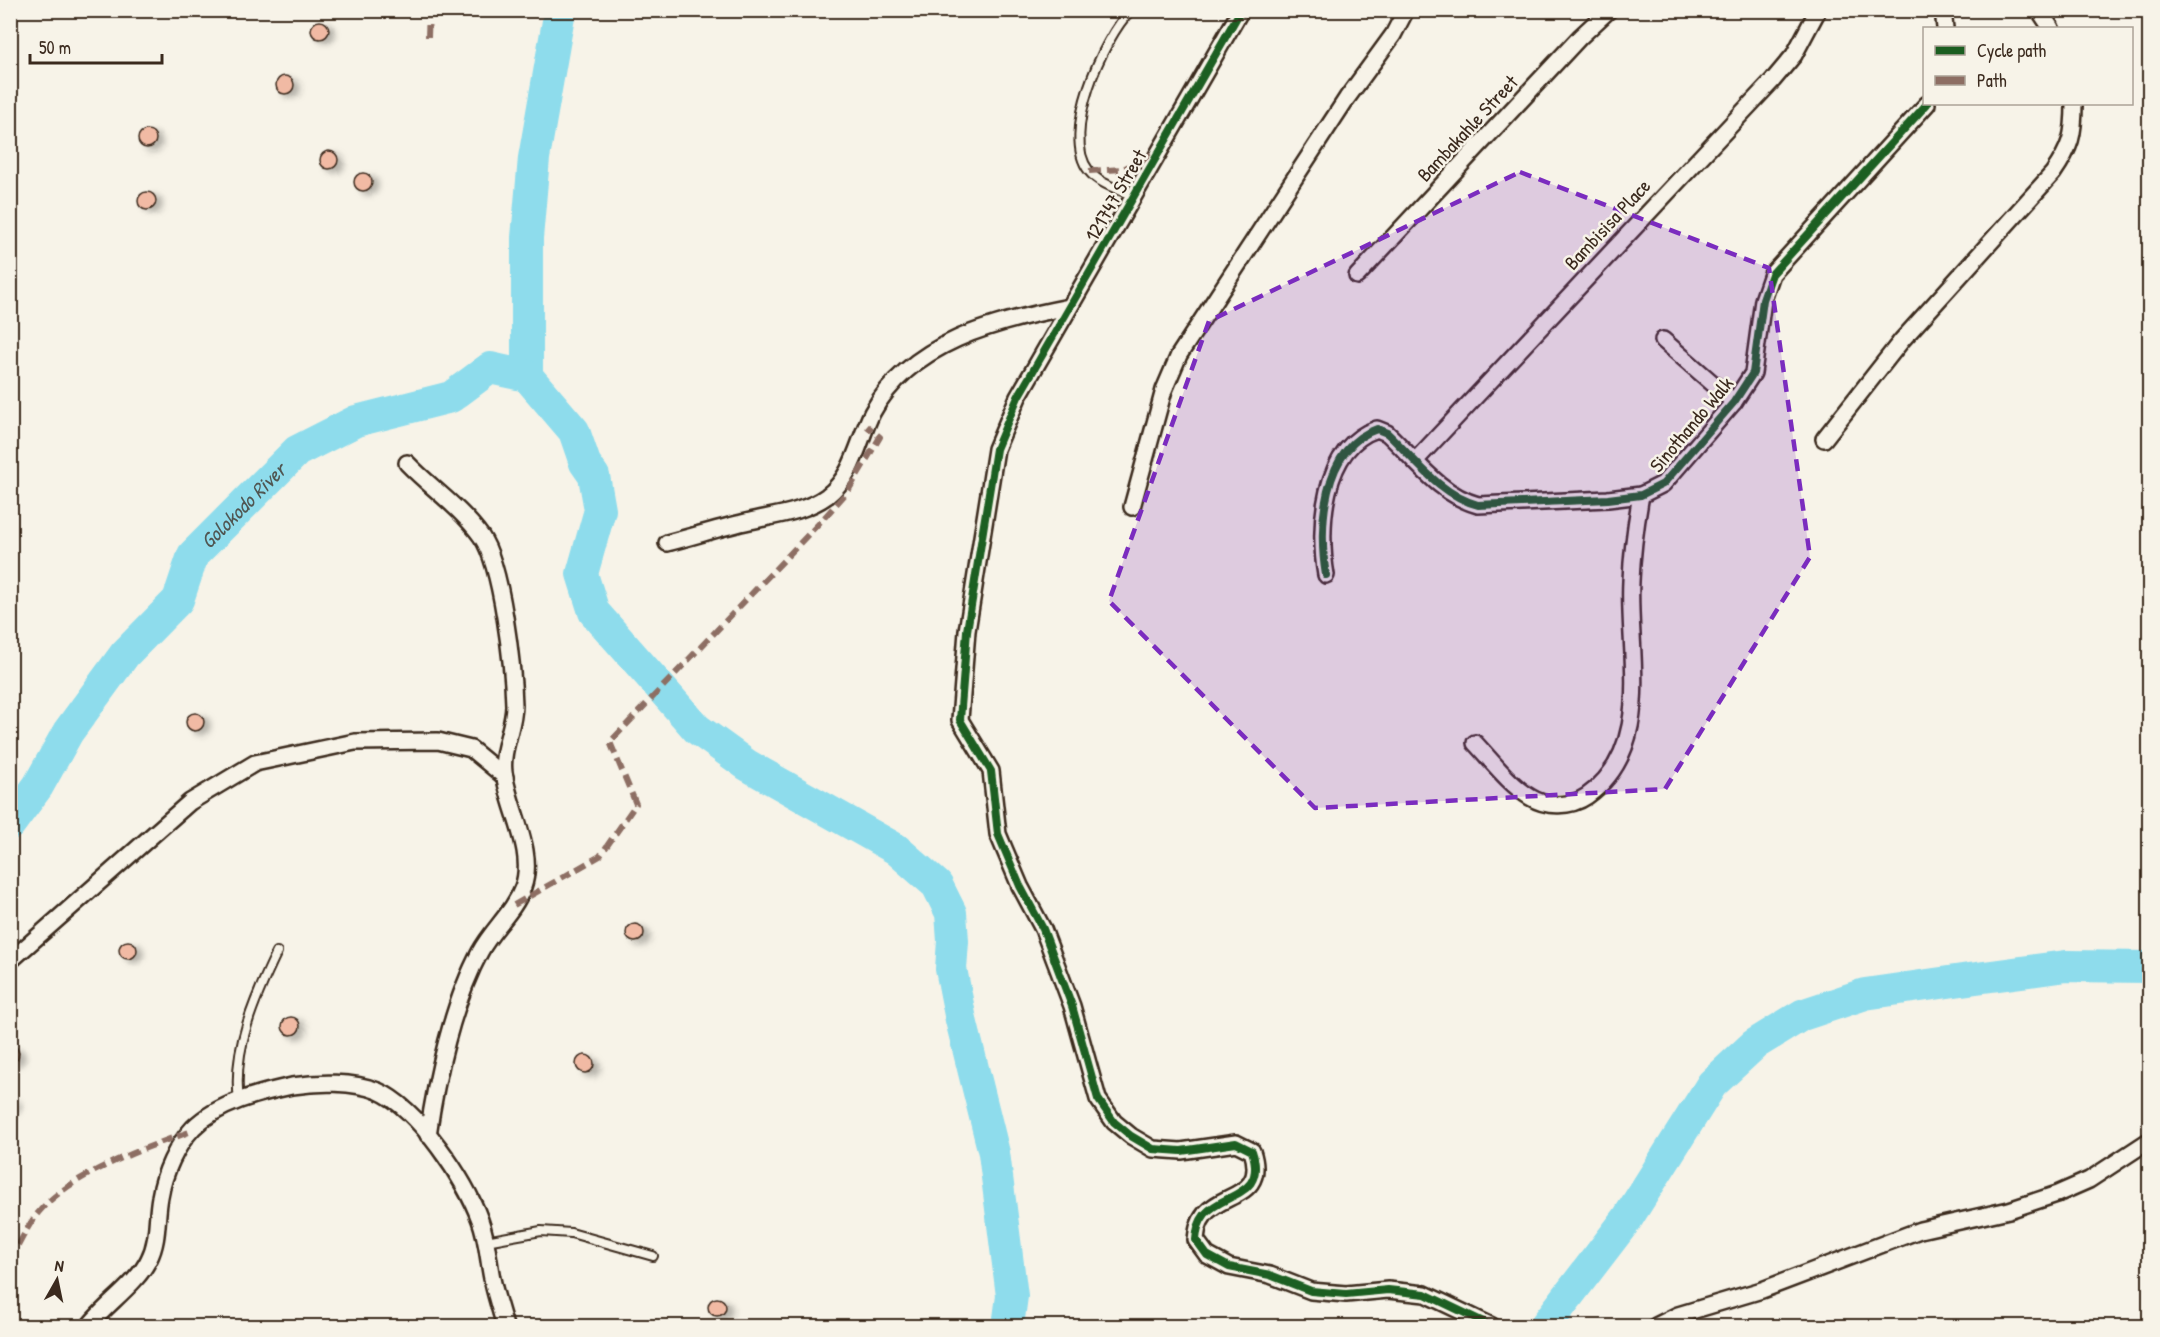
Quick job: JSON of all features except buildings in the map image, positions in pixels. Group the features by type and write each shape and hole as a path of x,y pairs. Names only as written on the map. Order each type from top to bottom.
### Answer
{"street":[{"name":"121747 Street","path":"1241,10 1018,397 996,449 967,631 960,720 991,771 998,834 1043,929 1072,1006 1098,1099 1113,1122 1153,1149 1181,1151 1236,1143 1252,1151 1256,1163 1252,1179 1242,1192 1207,1212 1198,1225 1196,1240 1207,1255 1229,1267 1270,1275 1311,1291 1346,1294 1388,1290 1425,1294 1492,1326"},
{"path":"1132,507 1164,390 1179,355 1347,98 1393,35 1406,10"},
{"name":"Bambakahle Street","path":"1357,276 1609,10"},
{"name":"Bambisisa Place","path":"1416,460 1773,80 1799,47 1818,10"},
{"path":"1943,10 1945,27"},
{"path":"2039,10 2050,27"},
{"name":"Sinothando Walk","path":"1326,575 1321,546 1322,524 1336,467 1350,448 1370,431 1382,430 1455,497 1478,505 1552,503 1641,495 1654,490 1674,474 1734,402 1753,373 1763,300 1772,274 1926,105"},
{"path":"1824,439 1902,340 2053,173 2068,151 2073,136 2074,105"},
{"path":"667,543 787,513 825,497 844,478 883,395 894,381 914,364 976,330 999,321 1069,307"},
{"name":"Sinothando Walk","path":"1663,340 1734,402"},
{"path":"407,463 470,523 491,554 500,597 514,702 504,752 505,777 524,850 523,886 514,905 481,950 468,975 434,1094 428,1135"},
{"path":"1475,743 1531,797 1546,804 1562,805 1581,800 1596,789 1610,774 1622,752 1630,727 1634,693 1630,584 1641,495"},
{"path":"10,961 190,802 255,763 355,742 438,741 471,749 505,777"},
{"path":"88,1326 148,1261 158,1227 160,1197 176,1152 193,1128 215,1112 239,1101 268,1091 305,1084 364,1087 380,1092 396,1103 441,1149 474,1205 486,1241 492,1282 505,1326"},
{"path":"1656,1326 1678,1315 1762,1290 1920,1230 2009,1210 2057,1194 2089,1180 2150,1140"}],"lane":[{"path":"1131,10 1111,35 1102,55 1081,119 1078,140 1081,157 1089,171 1102,182 1133,196"},
{"path":"239,1101 236,1075 240,1053 258,990 277,952"},
{"path":"486,1241 541,1231 571,1233 653,1256"}],"highlighted area":[{"path":"1520,172 1769,268 1810,557 1665,789 1315,808 1109,601 1209,321"}],"waterway":[{"path":"560,10 534,158 527,238 527,376 574,431 585,463 594,476 600,510 582,574 594,612 697,729 747,765 896,849 937,885 951,913 953,941 951,969 961,1020 994,1153 1012,1296 1008,1326"},
{"name":"Golokodo River","path":"10,824 38,786 68,732 125,654 178,600 193,555 297,451 356,421 451,397 490,368 527,376"},
{"path":"1545,1326 1627,1219 1712,1084 1755,1044 1802,1015 1865,994 1969,979 2066,966 2150,967"}],"marked path":[{"path":"428,37 429,10"},
{"path":"1089,171 1123,169 1156,152"},
{"path":"514,905 600,856 636,804 610,742 848,491 880,437 867,426"},
{"path":"10,1261 38,1213 68,1186 109,1164 192,1131"}],"cycle path":[{"path":"1241,10 1018,397 996,449 967,631 960,720 991,771 998,834 1020,886 1043,929 1072,1006 1098,1099 1114,1122 1131,1136 1153,1149 1181,1151 1236,1143 1252,1151 1255,1166 1254,1177 1249,1185 1241,1192 1213,1207 1199,1224 1196,1240 1207,1255 1229,1267 1270,1275 1311,1291 1346,1294 1388,1290 1425,1294 1492,1326"},
{"path":"1326,575 1323,535 1328,491 1345,453 1359,439 1377,429 1387,433 1440,485 1464,500 1478,505 1608,499 1641,495 1663,484 1734,402 1753,373 1763,300 1772,274 1926,105"}]}
